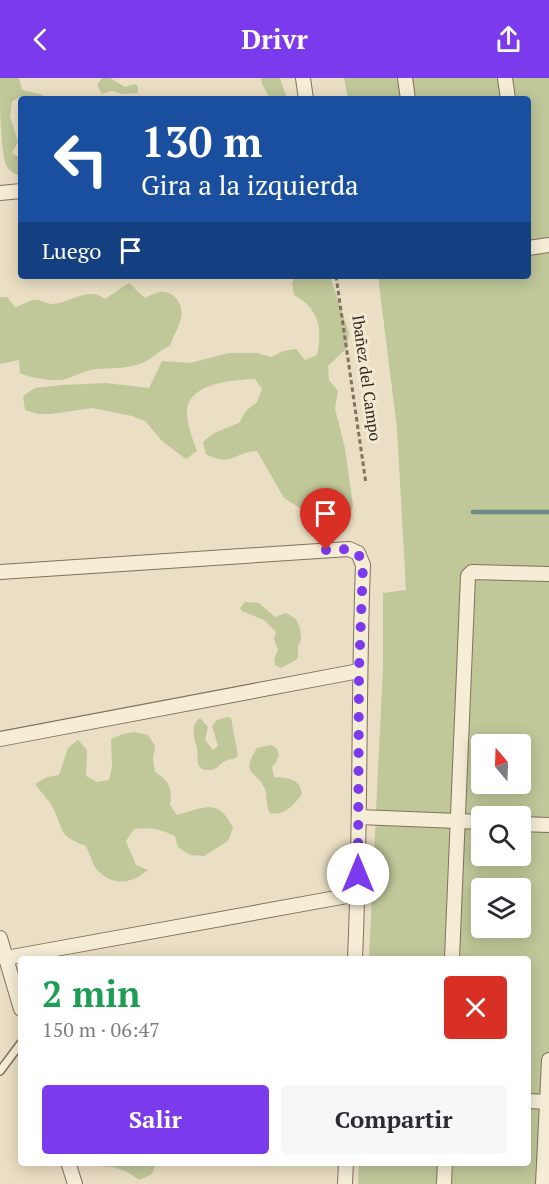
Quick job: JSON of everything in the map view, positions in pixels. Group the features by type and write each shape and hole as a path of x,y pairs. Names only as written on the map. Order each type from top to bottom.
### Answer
{"street":[{"path":"303,78 306,96"},
{"path":"405,78 408,96"},
{"path":"505,78 508,96"},
{"path":"0,193 18,191"},
{"path":"531,248 549,245"},
{"path":"0,572 349,549 358,553 363,565 359,671 356,956"},
{"path":"452,956 468,576 472,572 549,574"},
{"path":"0,739 359,671"},
{"path":"359,817 471,822"},
{"path":"531,824 549,825"},
{"path":"6,958 358,894"},
{"path":"0,938 18,999"},
{"path":"543,1184 549,1060"},
{"path":"531,1101 548,1102"},
{"path":"69,1166 75,1184"},
{"path":"345,1184 346,1166"},
{"path":"444,1184 445,1166"}],"lane":[{"path":"0,1071 18,1047"}],"path":[{"name":"Ibañez del Campo","path":"336,279 366,484"}],"green space":[{"path":"0,78 19,78 22,90 43,95 18,96 12,102 10,116 18,142 12,153 18,156 18,175 6,165 1,123"},
{"path":"102,78 110,78 125,87 135,84 138,87 138,93 122,94 112,91 102,94 97,85"},
{"path":"261,78 280,78 286,96 268,96"},
{"path":"344,78 549,78 549,1184 358,1184 359,1166 531,1166 531,956 369,956 383,667 383,593 406,590 397,428 378,279 531,279 531,96 347,96"},
{"path":"294,279 331,279 349,333 347,348 328,366 329,380 338,391 335,409 345,448 353,506 347,517 332,522 319,520 284,498 257,451 222,460 206,454 203,442 214,433 239,423 246,411 257,402 262,389 255,379 212,385 194,396 188,404 187,415 197,451 186,459 163,442 145,421 132,416 92,408 51,414 38,414 25,410 23,396 35,388 106,383 149,388 162,361 190,363 229,353 257,353 271,357 283,351 296,349 305,360 317,355 319,328 317,320 309,306 294,295 292,282"},
{"path":"129,283 145,298 162,292 172,295 178,301 182,313 170,346 142,363 120,368 93,370 66,379 36,378 20,373 19,360 0,364 0,297 7,297 15,307 33,300 51,304 92,294 105,299"},
{"path":"245,602 259,603 275,617 286,613 296,619 300,628 301,640 296,660 281,668 275,665 274,659 278,650 274,639 276,632 264,620 242,611 240,608"},
{"path":"200,718 208,727 205,740 213,750 218,746 212,726 217,720 231,718 238,756 211,770 201,768 198,763 194,732 197,721"},
{"path":"135,732 148,735 155,746 153,759 155,772 169,786 170,805 177,815 203,808 216,808 222,812 233,828 228,841 204,856 190,855 178,847 175,836 160,830 134,829 126,841 136,865 148,870 124,882 111,880 97,870 86,846 70,839 63,832 51,805 35,784 47,777 59,775 68,748 78,740 87,750 86,776 97,782 109,780 112,767 111,739"},
{"path":"271,745 277,749 279,755 272,767 274,777 296,782 302,794 288,809 275,814 270,813 265,789 249,768 257,748"},
{"path":"97,1166 155,1166 152,1174 139,1180 120,1169"}],"waterway":[{"path":"473,512 549,512"}],"route":[{"path":"326,550 349,549 358,553 363,565 359,671 358,874"}]}
